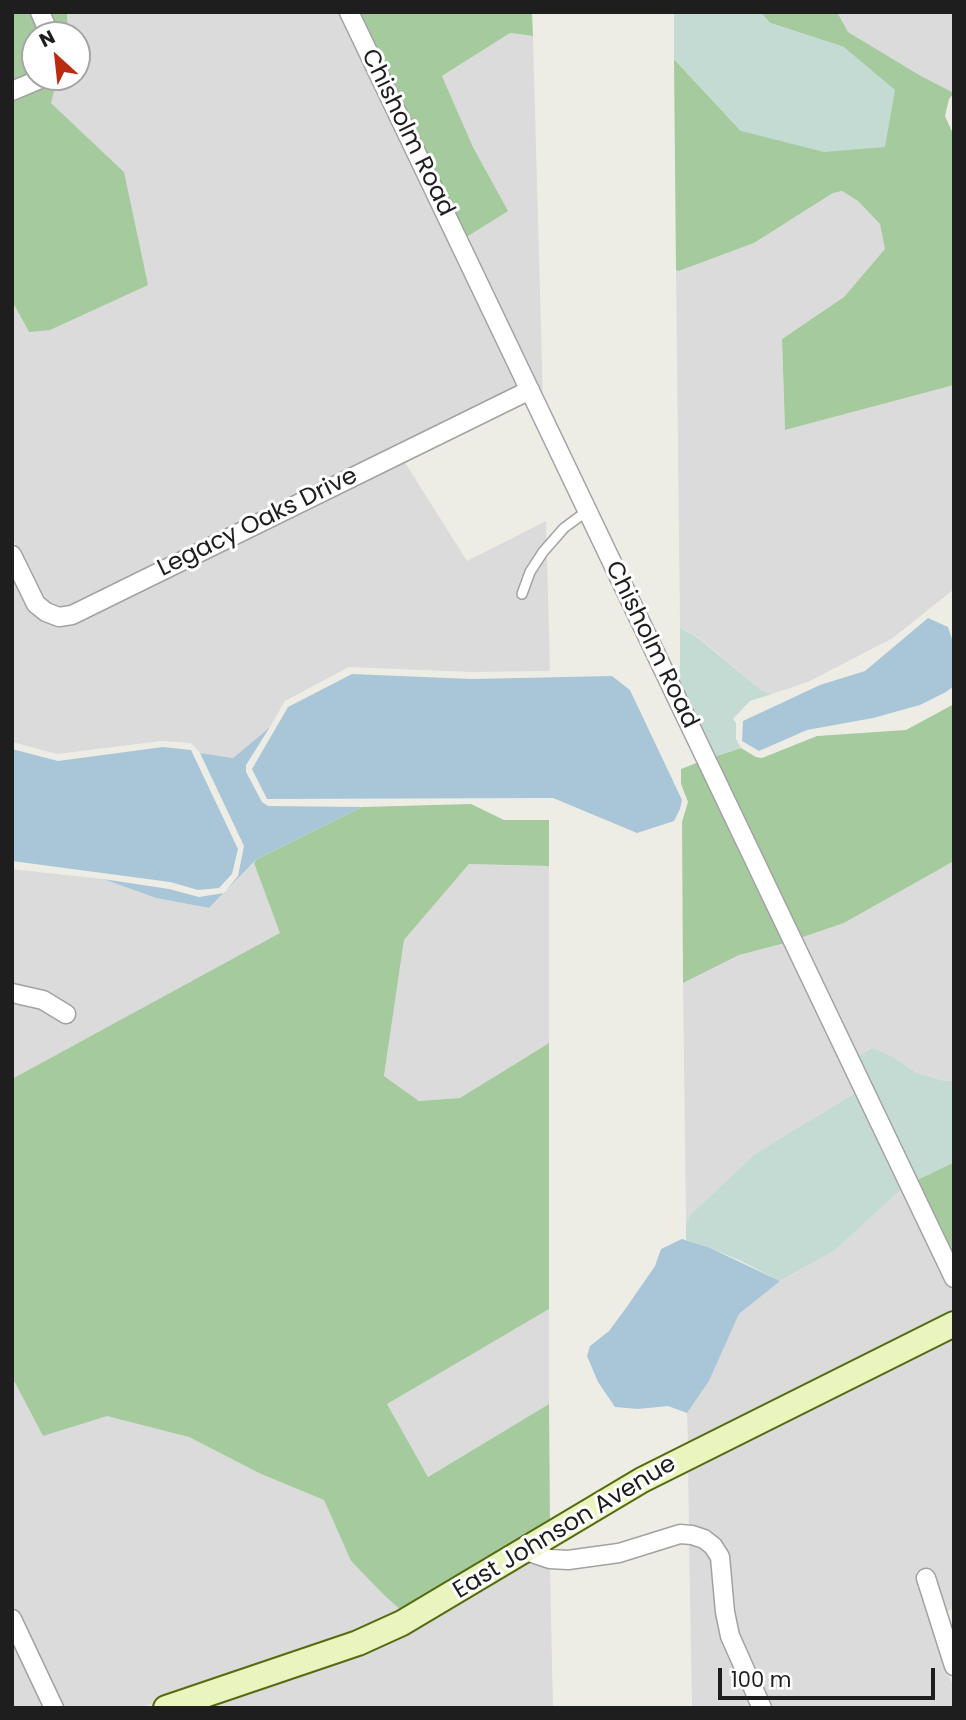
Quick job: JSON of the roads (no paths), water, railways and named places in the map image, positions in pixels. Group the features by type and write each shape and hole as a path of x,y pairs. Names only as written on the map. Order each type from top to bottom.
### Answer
{"main road":[{"name":"East Johnson Avenue","path":"166,1708 358,1643 440,1602 590,1509 698,1450 954,1324"}],"street":[{"name":"Chisholm Road","path":"349,12 954,1278"},
{"name":"Legacy Oaks Drive","path":"12,555 36,604 59,617 72,615 530,390"},
{"path":"12,993 43,1000 66,1014"},
{"path":"523,1550 550,1559 591,1559 680,1534 704,1539 720,1557 730,1636 762,1708"},
{"path":"926,1578 947,1620 954,1666"},
{"path":"12,1619 54,1708"}],"lane":[{"path":"522,594 530,572 543,552 564,527 587,511"}]}
